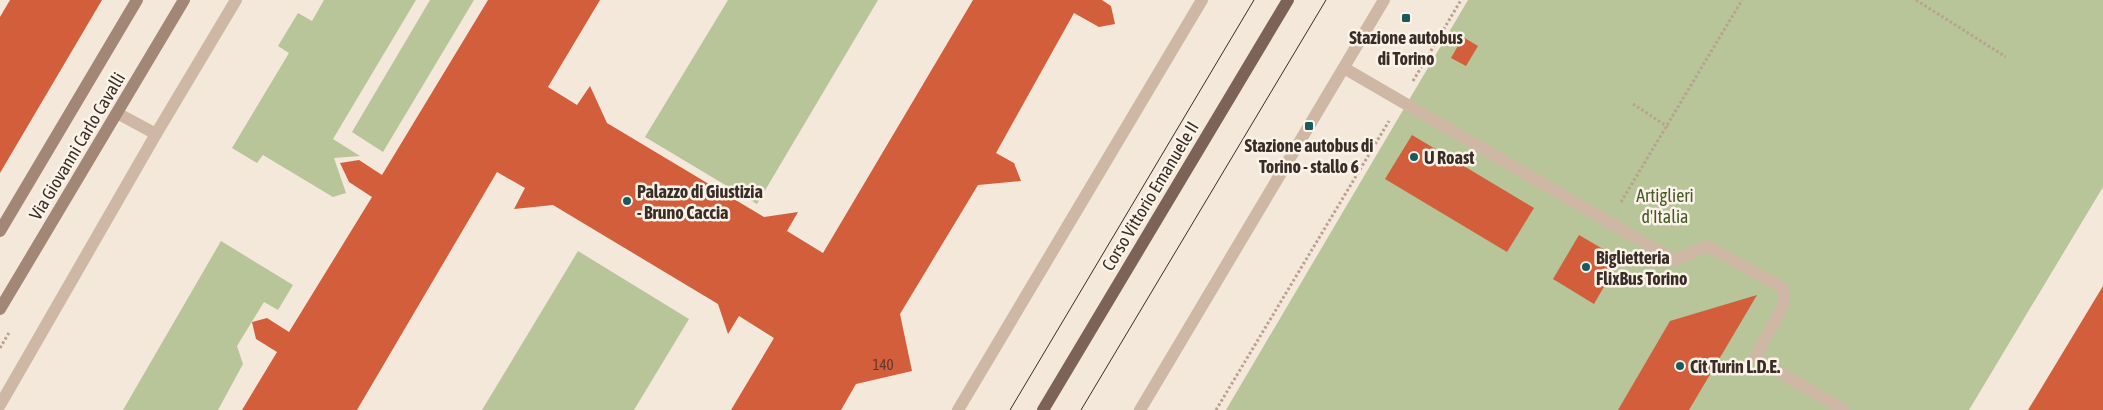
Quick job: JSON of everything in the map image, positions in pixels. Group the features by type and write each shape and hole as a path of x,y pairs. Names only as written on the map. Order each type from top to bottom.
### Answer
{"main road":[{"name":"Corso Vittorio Emanuele II","path":"1043,410 1288,0"}],"street":[{"name":"Via Giovanni Carlo Cavalli","path":"0,232 137,0"},
{"name":"Via Giovanni Carlo Cavalli","path":"0,309 184,0"},
{"path":"1,402 236,0"},
{"path":"958,410 1202,0"},
{"path":"1140,410 1384,0"},
{"path":"1344,68 1674,260 1707,246 1783,288 1784,304 1755,358 1844,410"},
{"path":"117,113 156,134"}],"path":[{"path":"1216,410 1461,0"},
{"path":"1609,222 1668,127 1742,0"},
{"path":"1916,0 2006,57"},
{"path":"1633,104 1668,127"}],"green space":[{"path":"324,0 416,0 333,139 360,156 334,158 346,193 333,197 263,155 257,163 232,148 289,53 278,46 298,13 312,21"},
{"path":"430,0 474,0 383,152 352,132"},
{"path":"728,0 878,0 757,204 645,137"},
{"name":"Artiglieri d'Italia","path":"1468,0 2103,0 2103,187 1969,410 1226,410"},
{"path":"221,241 293,285 278,310 264,302 237,346 243,364 218,410 123,410"},
{"path":"578,251 689,319 634,410 482,410"}],"building":[{"path":"10,0 102,0 0,173 0,17"},
{"name":"Palazzo di Giustizia - Bruno Caccia","path":"488,0 600,0 548,87 577,105 590,86 607,123 764,217 798,212 787,231 823,253 973,0 1102,0 1111,6 1115,24 1099,27 1074,13 996,153 1014,163 1021,181 978,185 900,314 912,371 856,384 841,410 731,410 774,338 739,316 728,334 718,304 553,205 514,209 525,188 497,172 357,410 242,410 277,352 256,339 252,322 267,318 289,332 372,197 349,182 340,163 359,160 382,175"},
{"path":"1463,37 1478,46 1466,66 1451,58"},
{"path":"1412,135 1534,208 1507,252 1385,179"},
{"path":"1579,235 1620,259 1594,304 1553,279"},
{"path":"2103,286 2103,410 2028,410"},
{"name":"Cit Turin L.D.E.","path":"1757,295 1689,410 1618,410 1670,321"}],"tram line":[{"path":"1010,410 1254,0"},
{"path":"1081,410 1326,0"}],"place":[{"name":"Stazione autobus di Torino","path":"1406,18"},
{"name":"Stazione autobus di Torino - stallo 6","path":"1309,126"},
{"name":"U Roast","path":"1414,157"},
{"name":"Palazzo di Giustizia - Bruno Caccia","path":"627,201"},
{"name":"Biglietteria FlixBus Torino","path":"1586,267"},
{"name":"Cit Turin L.D.E.","path":"1680,366"}]}
